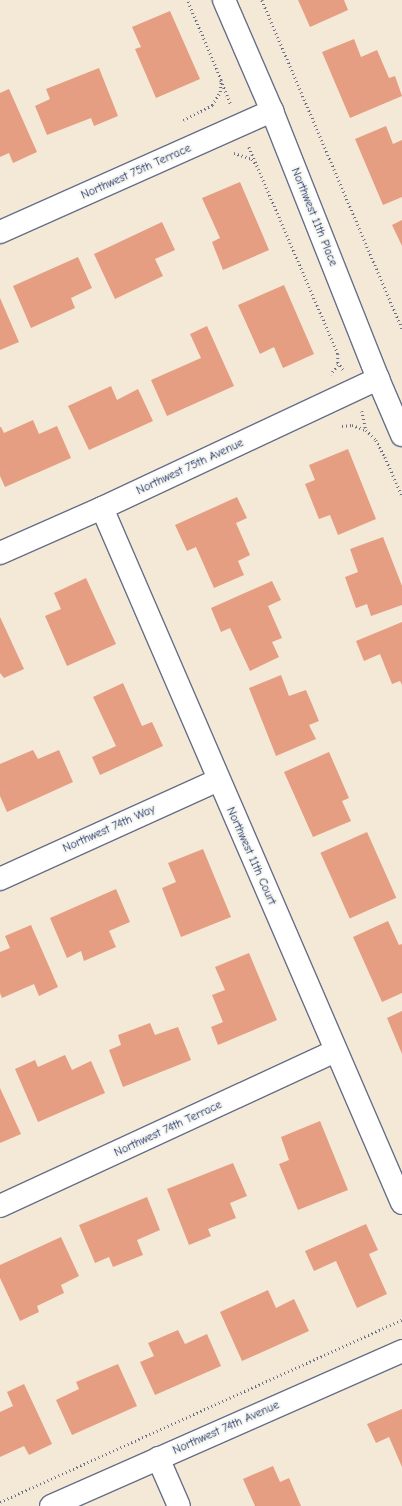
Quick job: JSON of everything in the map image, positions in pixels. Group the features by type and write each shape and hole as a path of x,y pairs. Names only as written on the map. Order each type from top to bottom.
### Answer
{"street":[{"name":"Northwest 11th Place","path":"224,0 272,111 378,379 402,435"},
{"name":"Northwest 75th Terrace","path":"0,232 272,111"},
{"name":"Northwest 75th Avenue","path":"0,553 102,508 378,379"},
{"name":"Northwest 11th Court","path":"102,508 218,780 402,1203"},
{"name":"Northwest 74th Way","path":"0,879 218,780"},
{"name":"Northwest 74th Terrace","path":"0,1206 336,1051"},
{"name":"Northwest 74th Avenue","path":"51,1506 402,1350"},
{"path":"158,1458 179,1506"}],"path":[{"path":"187,0 239,126 260,170 338,354 338,365 332,374 326,379"},
{"path":"262,0 402,328"},
{"path":"183,120 212,105 220,92 221,80"},
{"path":"231,153 239,153 252,159 260,170"},
{"path":"338,361 356,389 366,430"},
{"path":"342,426 352,425 366,430 376,440 402,496"},
{"path":"0,1502 402,1320"}],"building":[{"path":"298,0 344,0 348,10 310,27"},
{"path":"170,11 200,79 156,98 135,49 141,47 132,27"},
{"path":"354,39 361,57 377,50 389,78 395,76 402,96 350,118 322,52"},
{"path":"99,68 118,116 94,126 91,118 47,135 35,106 50,99 46,89"},
{"path":"9,89 37,152 13,163 9,153 0,157 0,93"},
{"path":"386,126 393,144 402,140 402,197 383,205 355,139"},
{"path":"240,182 269,250 223,270 212,242 220,238 202,198"},
{"path":"402,220 402,246 392,225"},
{"path":"162,222 175,250 155,259 163,276 115,299 94,254"},
{"path":"78,257 92,288 71,298 75,308 31,328 13,286"},
{"path":"284,285 314,354 283,368 274,347 260,354 238,305"},
{"path":"0,298 19,342 0,350"},
{"path":"207,326 234,386 167,416 151,380 201,358 190,334"},
{"path":"111,386 117,400 138,389 153,421 89,450 68,406"},
{"path":"33,420 39,434 57,426 71,458 5,487 0,476 0,427 4,433"},
{"path":"348,449 376,519 338,535 330,515 319,519 305,484 315,480 309,465"},
{"path":"237,497 247,518 236,523 250,555 238,561 244,575 214,588 196,547 187,551 175,525"},
{"path":"383,537 402,586 402,605 371,616 367,604 356,608 345,577 358,572 350,549"},
{"path":"86,578 116,644 67,666 45,616 61,609 54,593"},
{"path":"272,581 281,600 268,606 282,638 272,642 279,657 250,671 230,628 221,632 211,608"},
{"path":"0,617 24,669 4,678 0,673"},
{"path":"402,622 402,685 400,681 392,684 380,654 364,661 356,641"},
{"path":"281,675 289,696 306,690 319,721 309,725 316,739 276,756 249,688"},
{"path":"123,683 142,726 152,722 163,746 100,775 92,757 116,746 93,697"},
{"path":"33,750 38,759 59,750 73,782 7,812 0,796 0,764"},
{"path":"329,752 349,798 342,801 351,821 313,837 284,772"},
{"path":"367,832 396,898 350,919 320,853"},
{"path":"203,849 231,917 181,937 162,888 176,882 168,863"},
{"path":"116,889 130,922 109,931 116,947 84,961 81,951 67,958 50,918"},
{"path":"388,921 399,945 402,944 402,993 382,1002 353,937"},
{"path":"31,925 58,987 39,996 34,984 2,998 0,993 0,952 10,948 5,936"},
{"path":"249,953 277,1020 218,1045 211,1027 223,1022 212,995 225,990 215,967"},
{"path":"402,1011 402,1054 387,1018"},
{"path":"150,1023 155,1035 178,1027 191,1060 123,1087 109,1050 121,1045 118,1035"},
{"path":"65,1055 72,1070 91,1061 105,1093 38,1122 15,1069 35,1060 38,1067"},
{"path":"0,1088 21,1134 0,1143"},
{"path":"320,1121 348,1190 298,1210 279,1164 289,1160 281,1137"},
{"path":"233,1163 247,1196 230,1203 236,1218 208,1229 211,1236 189,1245 167,1189"},
{"path":"147,1197 160,1230 137,1240 143,1255 113,1267 109,1257 95,1263 79,1225"},
{"path":"366,1224 378,1250 369,1254 387,1294 357,1308 336,1261 314,1271 305,1251"},
{"path":"61,1237 79,1276 61,1285 64,1293 37,1306 39,1312 20,1321 0,1278 0,1265"},
{"path":"268,1290 276,1308 294,1299 309,1331 242,1361 220,1312"},
{"path":"178,1330 185,1344 207,1334 221,1366 155,1395 140,1362 154,1356 148,1343"},
{"path":"118,1364 137,1406 72,1435 56,1400 79,1389 76,1382"},
{"path":"24,1384 52,1444 29,1455 24,1446 0,1457 0,1412 13,1406 7,1392"},
{"path":"402,1409 402,1467 389,1437 376,1443 367,1424"},
{"path":"273,1466 280,1482 289,1478 301,1506 255,1506 243,1479"}]}
